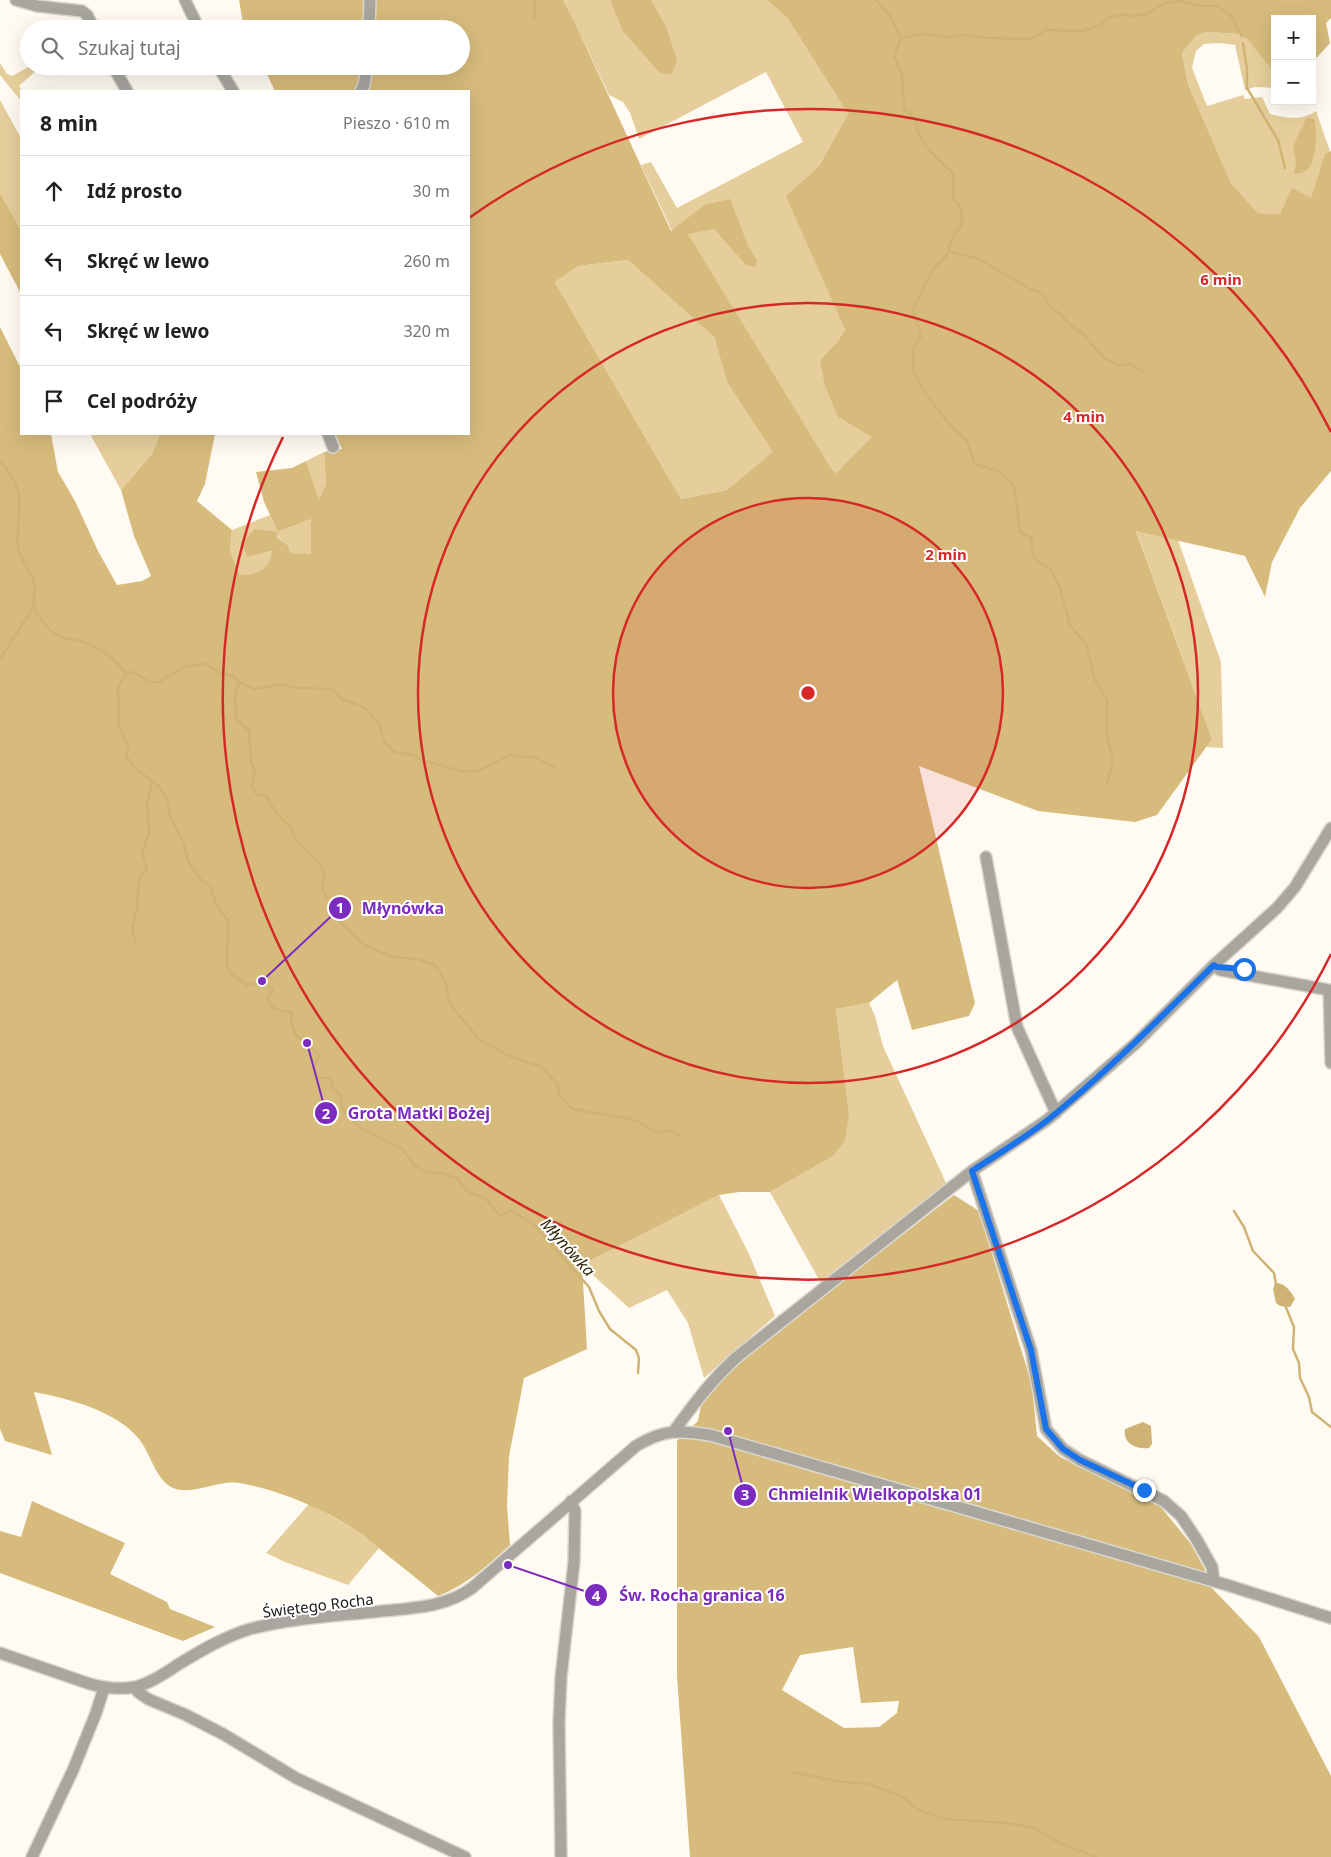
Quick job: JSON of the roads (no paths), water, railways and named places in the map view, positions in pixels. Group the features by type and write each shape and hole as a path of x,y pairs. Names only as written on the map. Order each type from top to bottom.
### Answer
{"street":[{"path":"16,0 37,6 82,11 90,20"},
{"path":"185,0 195,20"},
{"path":"369,20 370,0"},
{"path":"118,75 125,90"},
{"path":"223,75 232,90"},
{"path":"362,90 366,75"},
{"path":"328,435 332,447"},
{"path":"1331,828 1295,888 1277,908 1136,1043 1056,1113 972,1171 738,1356 713,1380 674,1431 710,1435 1214,1581 1331,1618"},
{"path":"986,857 1017,1027 1056,1113"},
{"path":"1215,966 1278,974 1331,984"},
{"path":"1215,966 1220,970 1329,990 1331,1063"},
{"path":"972,1171 1031,1350 1046,1429 1063,1449 1080,1460 1164,1501 1180,1516 1197,1540 1212,1567 1214,1581"},
{"name":"Świętego Rocha","path":"0,1653 104,1688 135,1687 153,1680 216,1643 250,1630 280,1622 424,1607 451,1600 472,1588 636,1446 661,1433 674,1431"},
{"path":"561,1857 559,1714 563,1652 574,1562 576,1511 572,1501"},
{"path":"135,1687 138,1692 148,1699 223,1734 296,1778 465,1857"},
{"path":"32,1857 73,1770 104,1688"}],"waterway":[{"path":"534,18 535,0"},
{"path":"876,0 889,15 901,38 894,56 902,74 904,109 915,119 919,135 928,149 953,173 953,198 961,208 962,224 952,239 947,255 932,270 913,310 921,336 913,349 913,370 923,390 949,424 967,441 975,464 1001,472 1014,487 1020,532 1031,537 1034,558 1050,569 1059,585 1070,625 1086,644 1095,680 1107,700 1107,733 1113,763 1107,784"},
{"path":"901,38 920,34 948,37 968,35 987,38 1030,39 1046,30 1083,31 1101,25 1110,17 1124,14 1134,16 1147,14 1163,4 1180,1 1201,6 1217,6 1231,16 1242,36"},
{"path":"1243,43 1247,69 1247,88 1278,140 1285,168"},
{"path":"948,251 979,259 1030,289 1042,293 1050,306 1070,325 1082,333 1105,359 1119,365 1131,364 1144,372"},
{"name":"Młynówka","path":"0,461 10,473 19,494 18,548 33,579 33,603 35,609 43,622 55,634 95,647 112,659 126,673 118,688 119,726 128,745 126,756 137,770 158,785 168,801 170,816 184,845 188,861 201,880 211,886 213,896 221,912 228,920 227,965 232,974 247,985 262,981 273,989 268,999 273,1008 292,1012 292,1027 298,1037 319,1054 314,1068 317,1078 330,1078 333,1090 341,1095 342,1108 359,1127 402,1149 415,1166 428,1173 442,1173 458,1179 465,1190 486,1199 500,1216 510,1210 532,1223 589,1287 599,1311 610,1329 636,1350 639,1358 638,1373"},
{"path":"0,659 33,608"},
{"path":"127,673 133,672 149,682 159,682 184,667 205,664 220,673 233,676 240,683 235,692 236,718 249,731 251,763 255,772 252,787 257,795 266,796 276,813 290,827 297,842 320,863 324,874 322,888 334,913 343,925 364,945 392,957 418,959 436,966 446,984 448,998 453,1008 480,1040 507,1055 542,1067 558,1085 560,1097 573,1109 626,1118 639,1122 656,1132 671,1131 681,1136"},
{"path":"240,683 255,689 283,684 295,688 333,689 342,699 365,708 372,715 380,726 384,742 395,752 412,755 425,761 464,772 480,770 511,755 536,758 555,768"},
{"path":"136,942 132,931 137,908 140,878 147,868 142,853 149,833 147,804 152,781"},
{"path":"1234,1211 1244,1227 1253,1251 1274,1273 1276,1284"},
{"path":"1285,1305 1294,1327 1293,1349 1299,1363 1300,1378 1309,1397 1312,1412 1331,1427"},
{"path":"792,1772 836,1781 867,1784 902,1796 917,1809 945,1819 1007,1823 1034,1828 1059,1843 1096,1857"}],"place":[{"name":"Młynówka","path":"262,981"},
{"name":"Grota Matki Bożej","path":"307,1043"},
{"name":"Chmielnik Wielkopolska 01","path":"728,1431"},
{"name":"Św. Rocha granica 16","path":"508,1565"}]}
